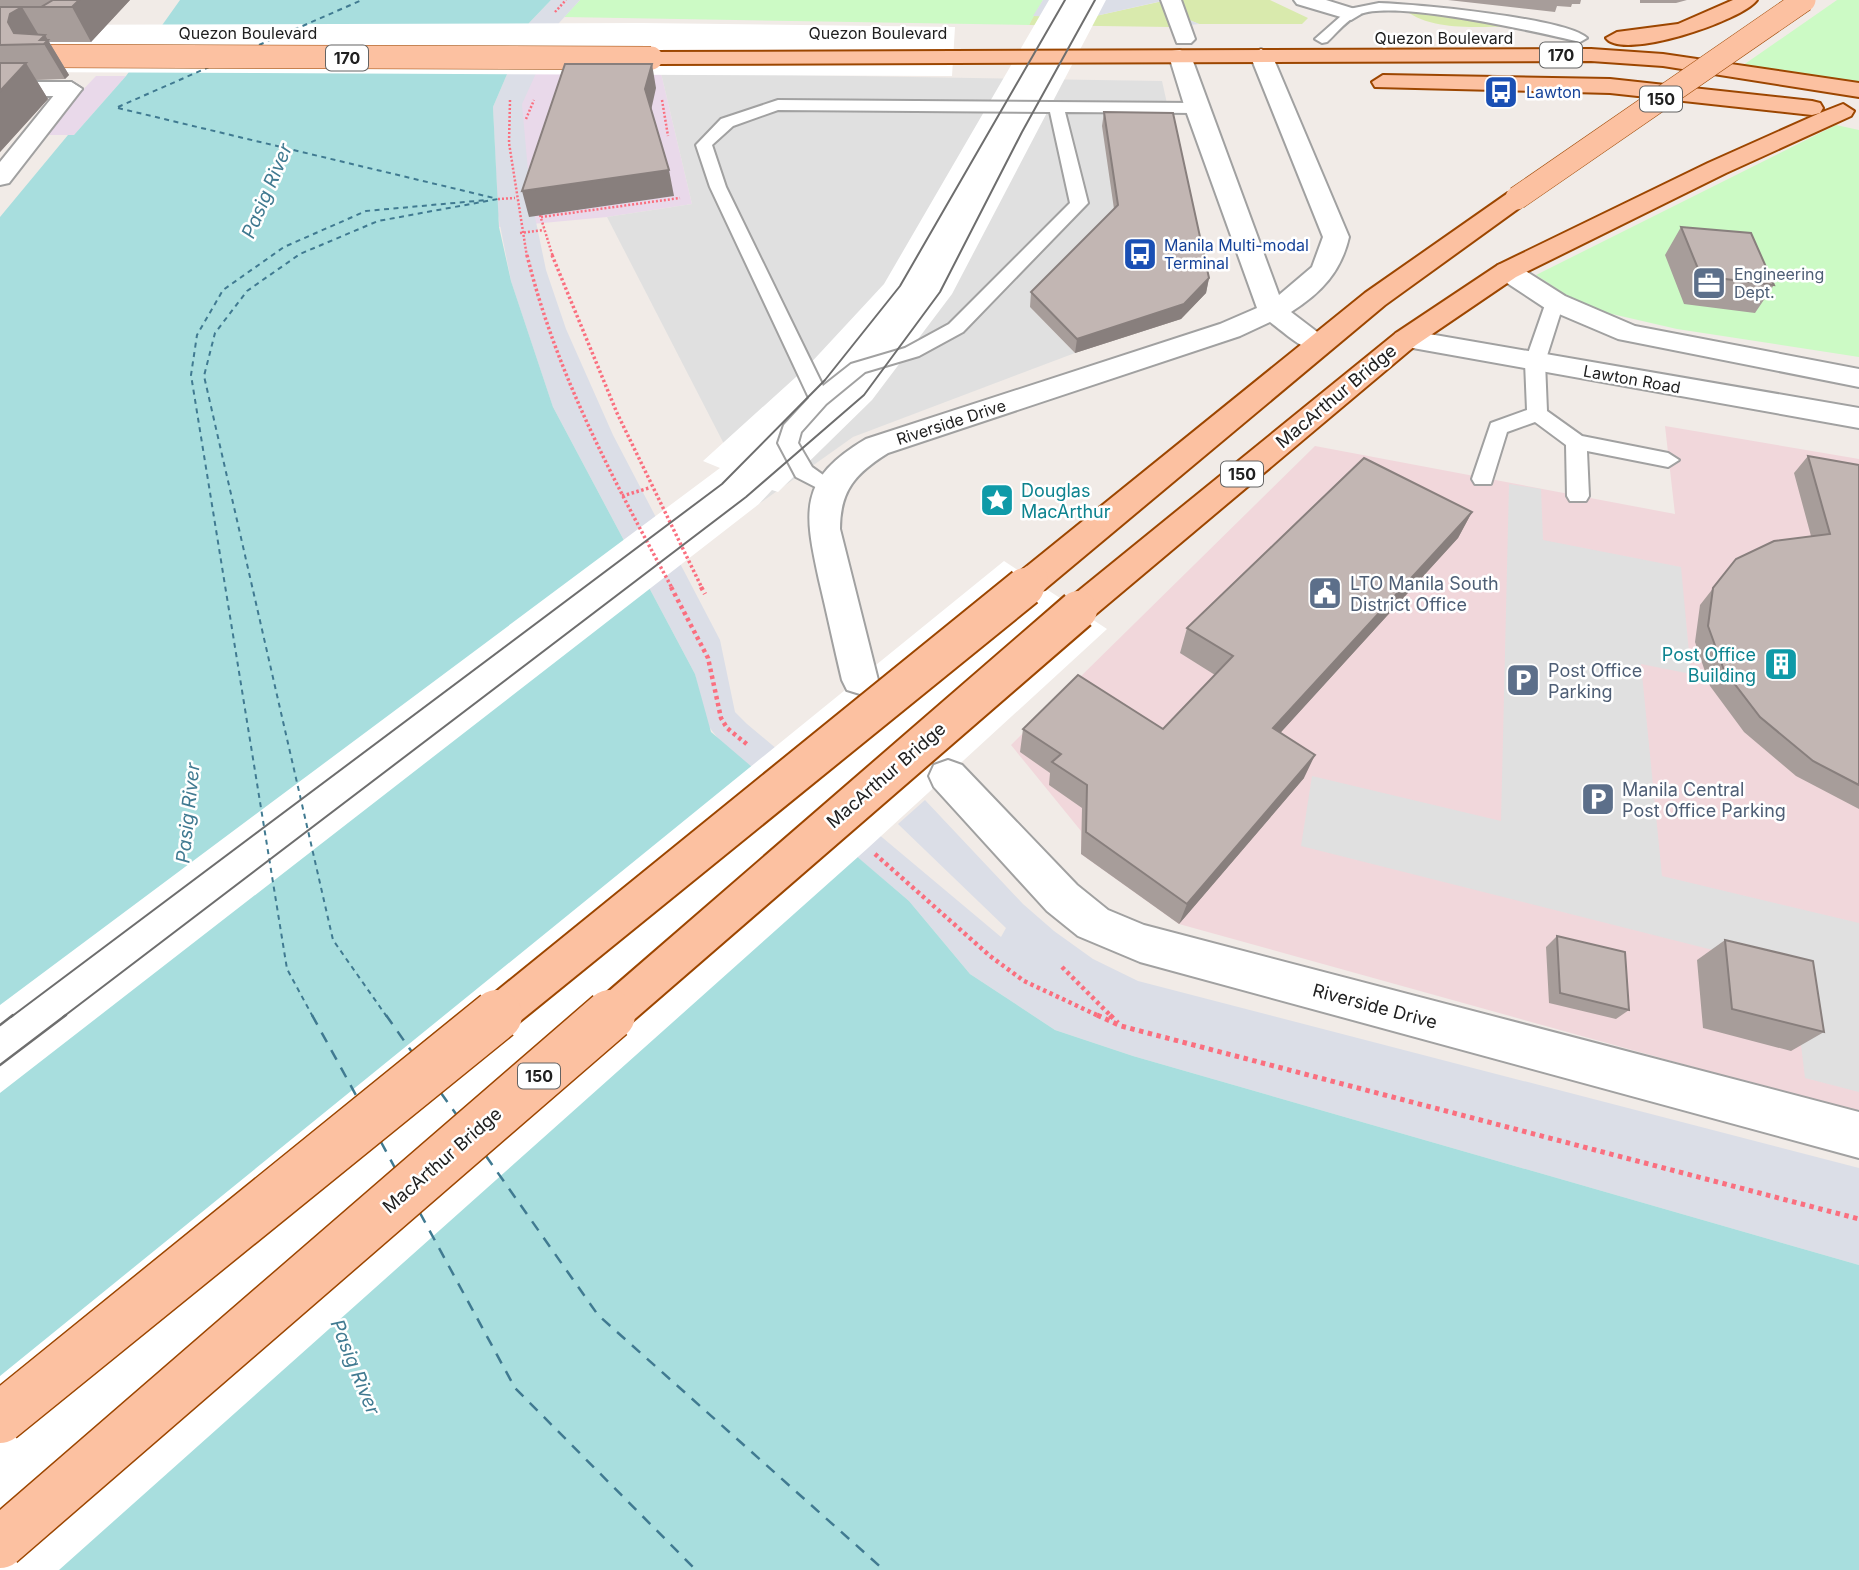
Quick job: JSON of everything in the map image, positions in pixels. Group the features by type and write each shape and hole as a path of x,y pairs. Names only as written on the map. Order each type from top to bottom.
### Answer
{"main road":[{"name":"Quezon Boulevard","path":"21,56 954,57 1322,39 1638,37 1685,30 1717,18 1747,0"},
{"name":"150","path":"0,1418 1033,580 1319,344 1433,257 1804,0"},
{"name":"Quezon Boulevard","path":"1145,35 1182,47 1261,55 1627,57 1859,90"},
{"name":"Quezon Boulevard","path":"1261,55 1325,77"},
{"name":"170","path":"1364,81 1597,85 1851,112"},
{"name":"MacArthur Bridge","path":"0,1543 1078,610 1406,339 1507,271 1717,167 1851,112"}],"street":[{"path":"1171,0 1196,108 1271,310 1319,344"},
{"path":"1304,0 1351,14"},
{"name":"Riverside Drive","path":"829,487 854,459 877,446 1206,340 1271,310 1320,278 1335,253 1336,237 1261,55"},
{"path":"0,89 71,89 0,178"},
{"path":"1507,271 1555,302 1628,333 1859,378"},
{"name":"Lawton Road","path":"1406,339 1859,418"},
{"path":"829,487 822,505 824,529 860,680"},
{"name":"Riverside Drive","path":"948,776 1062,898 1093,923 1140,943 1859,1135"}],"lane":[{"path":"1322,39 1351,14 1386,2 1498,15 1580,38"},
{"path":"819,400 718,187 704,145 711,133 749,112 778,105 1196,108"},
{"path":"829,487 804,472 788,443 791,430 819,400 858,369 912,352 956,328 1079,202 1058,109"},
{"path":"1537,414 1535,362 1555,302"},
{"path":"1537,414 1576,442 1668,460"},
{"path":"1483,479 1498,428 1537,414"},
{"path":"1576,442 1578,496"}],"path":[{"path":"551,15 566,0"},
{"path":"513,90 508,117 514,198 520,233 545,323 574,399 622,496 706,652"},
{"path":"498,199 514,198"},
{"path":"538,203 544,230 579,324 649,488 705,594"},
{"path":"520,233 544,230"},
{"path":"622,496 649,488"},
{"path":"990,956 1024,981 1121,1026 1859,1219"}],"shaded area":[{"path":"551,0 580,0 559,23 522,104 530,193 546,270 566,329 613,435 720,640 735,712 747,724 1001,937 1006,928 898,824 925,800 1023,904 1054,931 1093,959 1138,981 1859,1168 1859,1265 1133,1056 1055,1030 970,974 909,901 720,741 706,723 695,674 553,407 511,281 498,215 493,107 529,23"},
{"path":"1043,0 1182,0 1187,19 1199,24 1171,27 1162,1 1091,17 1033,16"},
{"path":"507,73 661,73 692,204 607,217 499,227"},
{"path":"661,73 1162,81 1168,108 1116,220 1030,307 1075,353 853,437 756,506 607,217 692,204"},
{"path":"96,76 126,76 74,135 40,135"},
{"path":"1665,426 1859,459 1859,1113 1179,924 1081,854 1081,831 1011,745 1315,446 1675,514"},
{"name":"Manila Central Post Office Parking","path":"1509,484 1541,489 1543,540 1681,567 1691,674 1641,664 1662,876 1859,923 1859,1092 1805,1078 1792,970 1301,846 1312,776 1501,821"}],"green space":[{"path":"580,0 1043,0 1029,25 564,17"},
{"path":"1182,0 1270,0 1308,18 1302,24 1199,24 1187,19"},
{"path":"1837,0 1859,0 1859,83 1739,68"},
{"path":"1163,1 1171,27 1029,25 1033,16 1091,17"},
{"path":"1405,10 1513,27 1443,25 1416,17"},
{"path":"1836,125 1859,130 1859,357 1677,329 1586,308 1536,275"}],"water":[{"name":"Pasig River","path":"180,0 551,0 529,23 493,107 499,227 511,281 553,407 695,674 711,732 909,901 970,974 1055,1030 1133,1056 1859,1265 1859,1570 0,1570 0,217 68,135 74,135 126,76"}],"pier":[{"path":"1049,0 1106,0 952,294 872,400 778,492 772,490 759,504 0,1093 0,1005 720,468 703,461 807,367 884,284"},
{"path":"641,23 955,27 952,76 0,72 0,25"},
{"path":"1004,561 1107,629 868,848 59,1570 0,1570 0,1376"}],"building":[{"path":"53,0 79,0 72,7 41,7"},
{"path":"0,7 22,7 10,14 8,22 14,33 45,35 40,40 48,40 44,44 0,45"},
{"path":"0,63 26,63 0,91"},
{"path":"565,64 652,64 645,89 669,170 522,191"},
{"name":"Manila Multi-modal Terminal","path":"1104,112 1173,113 1209,278 1184,304 1077,339 1031,292 1118,205"},
{"path":"1681,227 1751,233 1774,285 1701,276"},
{"name":"Post Office Building","path":"1808,456 1859,465 1859,785 1813,761 1760,717 1724,670 1708,626 1713,588 1736,559 1774,541 1830,534"},
{"path":"1364,458 1472,512 1273,728 1315,755 1187,904 1086,832 1087,785 1052,762 1061,754 1023,729 1078,675 1163,729 1233,656 1187,628"},
{"path":"1557,936 1625,952 1629,1010 1560,993"},
{"path":"1725,940 1813,961 1824,1032 1732,1009"}],"ferry route":[{"path":"259,45 362,0"},
{"path":"118,107 209,67"},
{"path":"118,108 494,198"},
{"path":"387,1017 333,940 204,376 215,333 247,291 300,254 378,221 498,199"},
{"path":"313,1017 287,969 191,375 197,335 223,290 284,247 366,211 487,200"},
{"path":"312,1015 357,1097"},
{"path":"386,1015 412,1052"},
{"path":"441,1093 456,1114"},
{"path":"381,1142 395,1168"},
{"path":"486,1156 598,1315 884,1570"},
{"path":"420,1213 515,1388 696,1570"}],"tram line":[{"path":"11,1017 722,484 825,380 900,286 1065,0"},
{"path":"63,1017 746,497 864,395 940,292 1022,132 1095,0"},
{"path":"0,1025 13,1015"},
{"path":"0,1065 66,1015"}],"place":[{"name":"Lawton","path":"1501,92"},
{"name":"Manila Multi-modal Terminal","path":"1140,254"},
{"name":"Engineering Dept.","path":"1709,283"},
{"name":"Douglas MacArthur","path":"997,500"},
{"name":"LTO Manila South District Office","path":"1325,593"},
{"name":"Post Office Building","path":"1781,664"},
{"name":"Post Office Parking","path":"1523,680"},
{"name":"Manila Central Post Office Parking","path":"1598,799"}]}
